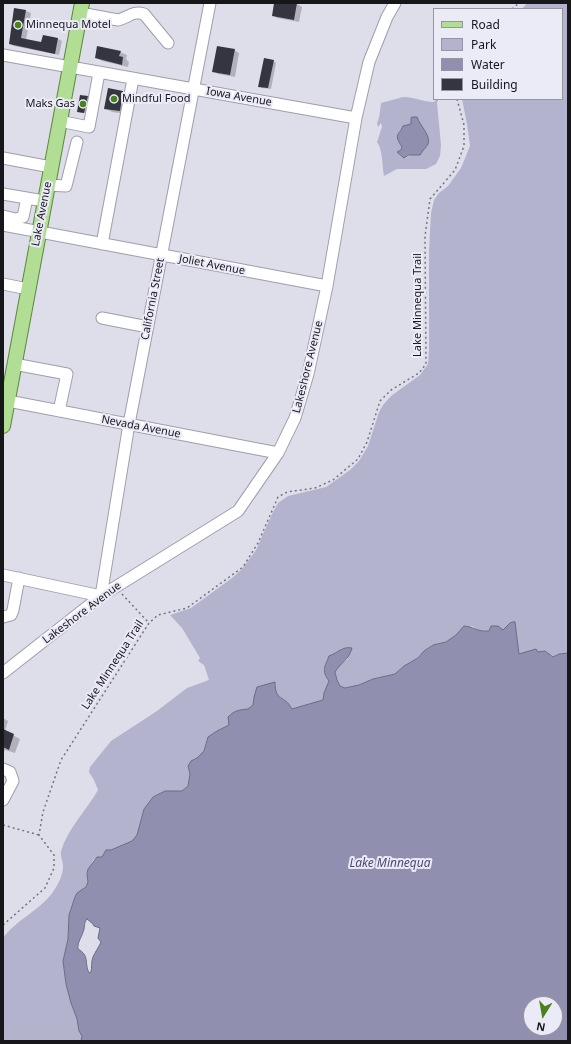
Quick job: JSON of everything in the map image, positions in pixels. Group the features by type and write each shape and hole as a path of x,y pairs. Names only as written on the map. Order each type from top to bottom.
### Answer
{"main road":[{"name":"Lake Avenue","path":"3,426 5,400 10,372 28,289 81,8"}],"street":[{"name":"California Street","path":"102,596 129,424 210,3"},
{"name":"Lakeshore Avenue","path":"3,673 115,587 238,511 278,453 295,418 308,374 327,286 356,118 369,62 386,17 395,3"},
{"path":"81,8 118,20 124,19 133,12 140,12 144,14 168,43"},
{"name":"Iowa Avenue","path":"3,55 356,118"},
{"path":"59,122 89,127 99,73"},
{"path":"102,244 133,79"},
{"path":"47,185 66,186 77,142"},
{"path":"3,158 51,167"},
{"path":"3,194 44,201"},
{"path":"3,216 15,223 23,217 27,198"},
{"name":"Joliet Avenue","path":"3,225 15,223 38,232 327,286"},
{"path":"3,284 28,289"},
{"path":"102,318 148,327"},
{"path":"10,372 67,374 60,411"},
{"name":"Nevada Avenue","path":"5,400 278,453"},
{"path":"3,575 102,596"},
{"path":"3,617 10,616 13,610 19,578"},
{"path":"3,769 10,772 12,781 3,800"}],"path":[{"name":"Lake Minnequa Trail","path":"39,835 43,812 61,760 149,623 158,615 187,608 243,568 258,543 278,497 287,492 315,488 333,480 358,459 367,442 380,401 391,390 419,373 426,364 426,236 430,199 455,170 464,146 464,125 457,100"},
{"path":"115,587 149,623"},
{"path":"3,825 39,835 54,855 54,868 45,888 3,925"}],"green space":[{"path":"527,3 568,3 568,653 559,654 553,657 545,651 519,654 515,623 510,623 503,630 481,632 472,626 446,642 432,645 418,658 404,666 395,674 345,688 340,686 335,672 339,665 348,659 343,648 330,658 325,666 326,676 329,681 323,700 319,702 291,710 285,700 277,695 275,691 254,697 253,705 230,725 208,737 204,751 188,766 190,774 188,786 182,791 165,791 153,797 144,809 137,835 132,841 106,851 102,857 94,859 88,869 88,882 86,887 77,893 69,915 68,939 63,961 66,984 77,1019 79,1031 82,1036 81,1041 3,1041 3,938 14,926 47,899 58,883 63,870 61,851 64,843 98,790 89,772 90,767 111,741 157,711 187,688 209,680 204,665 198,661 200,658 182,628 170,615 191,608 242,569 256,550 278,503 288,496 326,487 350,470 359,461 368,446 379,412 383,405 391,396 420,375 428,364 429,251 431,213 434,200 439,193 448,186 461,168 470,146 462,100 563,100 563,8 523,8"},
{"path":"403,97 430,102 438,100 441,145 440,156 436,164 426,169 397,169 384,176 381,154 377,142 382,127 381,123 378,127 377,123 381,103","holes":["411,118 419,124 423,130 427,146 421,151 406,158 397,152 401,150 402,147 400,144 405,126 411,124"]}],"water":[{"path":"417,117 427,134 429,141 420,155 409,155 404,158 397,152 401,150 402,147 397,137 403,126 411,124 411,118"},
{"name":"Lake Minnequa","path":"515,622 519,654 536,649 538,652 545,651 553,657 559,654 568,653 568,1041 81,1041 82,1036 79,1031 77,1019 66,984 63,961 68,939 69,915 77,893 86,887 88,882 88,869 97,857 102,857 106,850 111,850 132,841 137,835 144,809 153,797 165,791 182,791 188,786 190,774 188,766 191,761 197,758 204,751 208,737 229,725 228,717 230,715 237,711 248,709 253,705 257,687 275,682 275,688 278,695 289,704 292,709 323,700 329,681 325,674 324,668 329,656 343,649 352,648 349,656 335,672 340,686 345,688 395,674 404,666 418,658 424,651 433,645 446,642 456,635 464,626 482,631 489,631 491,626 498,626 503,630 510,623","holes":["87,919 94,926 100,928 98,938 101,942 93,957 91,972 89,973 84,954 78,949 78,944"]}],"building":[{"path":"274,3 297,3 294,20 272,16"},
{"name":"Minnequa Motel","path":"14,8 26,10 21,38 41,42 43,35 58,38 55,54 9,44"},
{"path":"97,46 121,51 119,56 123,57 122,65 95,58"},
{"path":"217,46 235,49 230,75 212,72"},
{"path":"264,58 274,60 268,88 258,87"},
{"path":"108,88 123,91 120,111 104,109"},
{"path":"80,95 88,96 84,113 77,112"},
{"path":"3,729 14,734 9,750 3,747"}],"place":[{"name":"Minnequa Motel","path":"18,25"},
{"name":"Mindful Food","path":"114,99"},
{"name":"Maks Gas","path":"83,104"}]}
